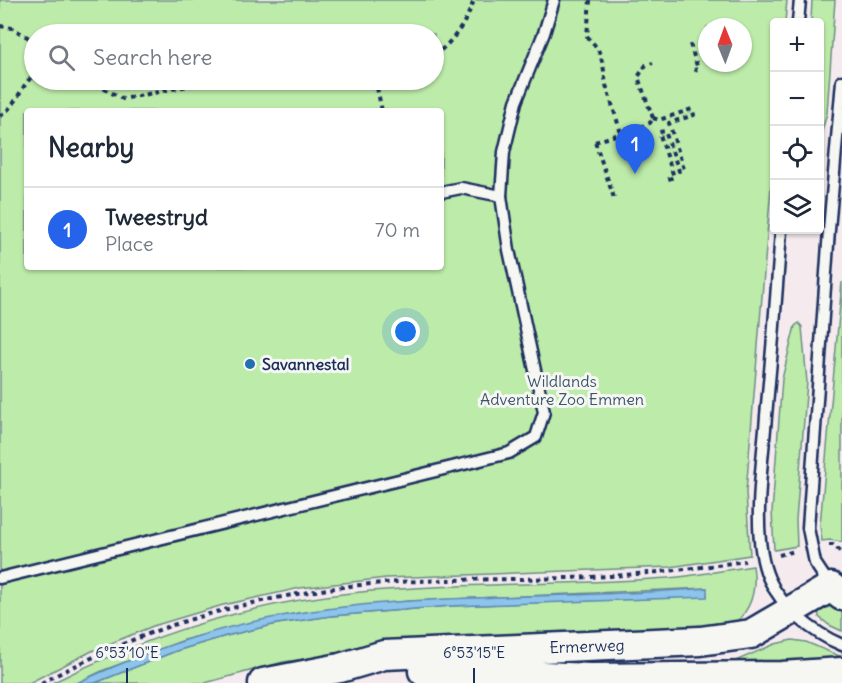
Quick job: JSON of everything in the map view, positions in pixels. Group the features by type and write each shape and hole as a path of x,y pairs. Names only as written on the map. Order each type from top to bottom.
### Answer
{"street":[{"name":"Ermerweg","path":"263,683 340,668 384,655 700,641 751,634 793,610 836,591"},
{"name":"Ermerweg","path":"340,668 590,678 782,676 842,672"}],"lane":[{"path":"0,578 509,453 536,437 544,412 509,250 501,196 504,152 516,102 544,33 554,0"},
{"path":"798,18 800,0"},
{"path":"836,591 815,563 810,548 808,528 842,81"},
{"path":"444,191 461,188 501,196"},
{"path":"781,234 760,495 759,528 763,558 769,579 779,597 820,634 842,645"}],"path":[{"path":"444,48 452,42 469,14 474,0"},
{"path":"590,0 587,36 598,49 606,85 625,146"},
{"path":"0,26 12,28 24,35"},
{"path":"690,44 698,69 694,70"},
{"path":"617,196 614,198 595,142 650,123 652,118 638,77 646,65 653,63"},
{"path":"0,116 12,107 24,86"},
{"path":"108,90 119,98 129,99 169,90"},
{"path":"377,90 381,108"},
{"path":"652,118 659,120 692,109 693,115 669,123 684,169 679,171 665,130 659,132 674,177 666,180"},
{"path":"41,683 94,656 150,633 207,615 316,591 397,583 622,575 690,569 833,545 842,553"}],"green space":[{"name":"Wildlands Adventure Zoo Emmen","path":"0,0 787,0 785,18 770,18 770,199 746,492 750,555 670,567 386,578 300,588 223,605 153,626 92,651 29,683 0,683"},
{"path":"812,0 835,0 827,113 824,124 824,18 811,18"},
{"path":"842,282 842,542 822,541 820,525"},
{"path":"799,323 802,327 807,382 796,520 797,546 774,550 772,512 782,379 795,326"},
{"path":"753,566 754,584 751,600 743,615 730,627 381,648 283,662 205,683 95,683 176,651 226,636 277,624 331,616 451,606 707,596 706,588 409,601 298,613 187,639 104,670 77,683 52,683 124,651 197,624 312,598 430,587 668,578"},
{"path":"828,604 842,610 842,631 819,617 818,609"},
{"path":"792,640 806,642 842,657 842,666 719,668 775,644"}],"water":[{"path":"707,588 707,597 451,606 331,616 277,624 176,651 95,683 77,683 146,654 193,638 241,624 321,610 430,600"}],"place":[{"name":"Tweestryd","path":"635,174"},
{"name":"Savannestal","path":"250,364"}]}
